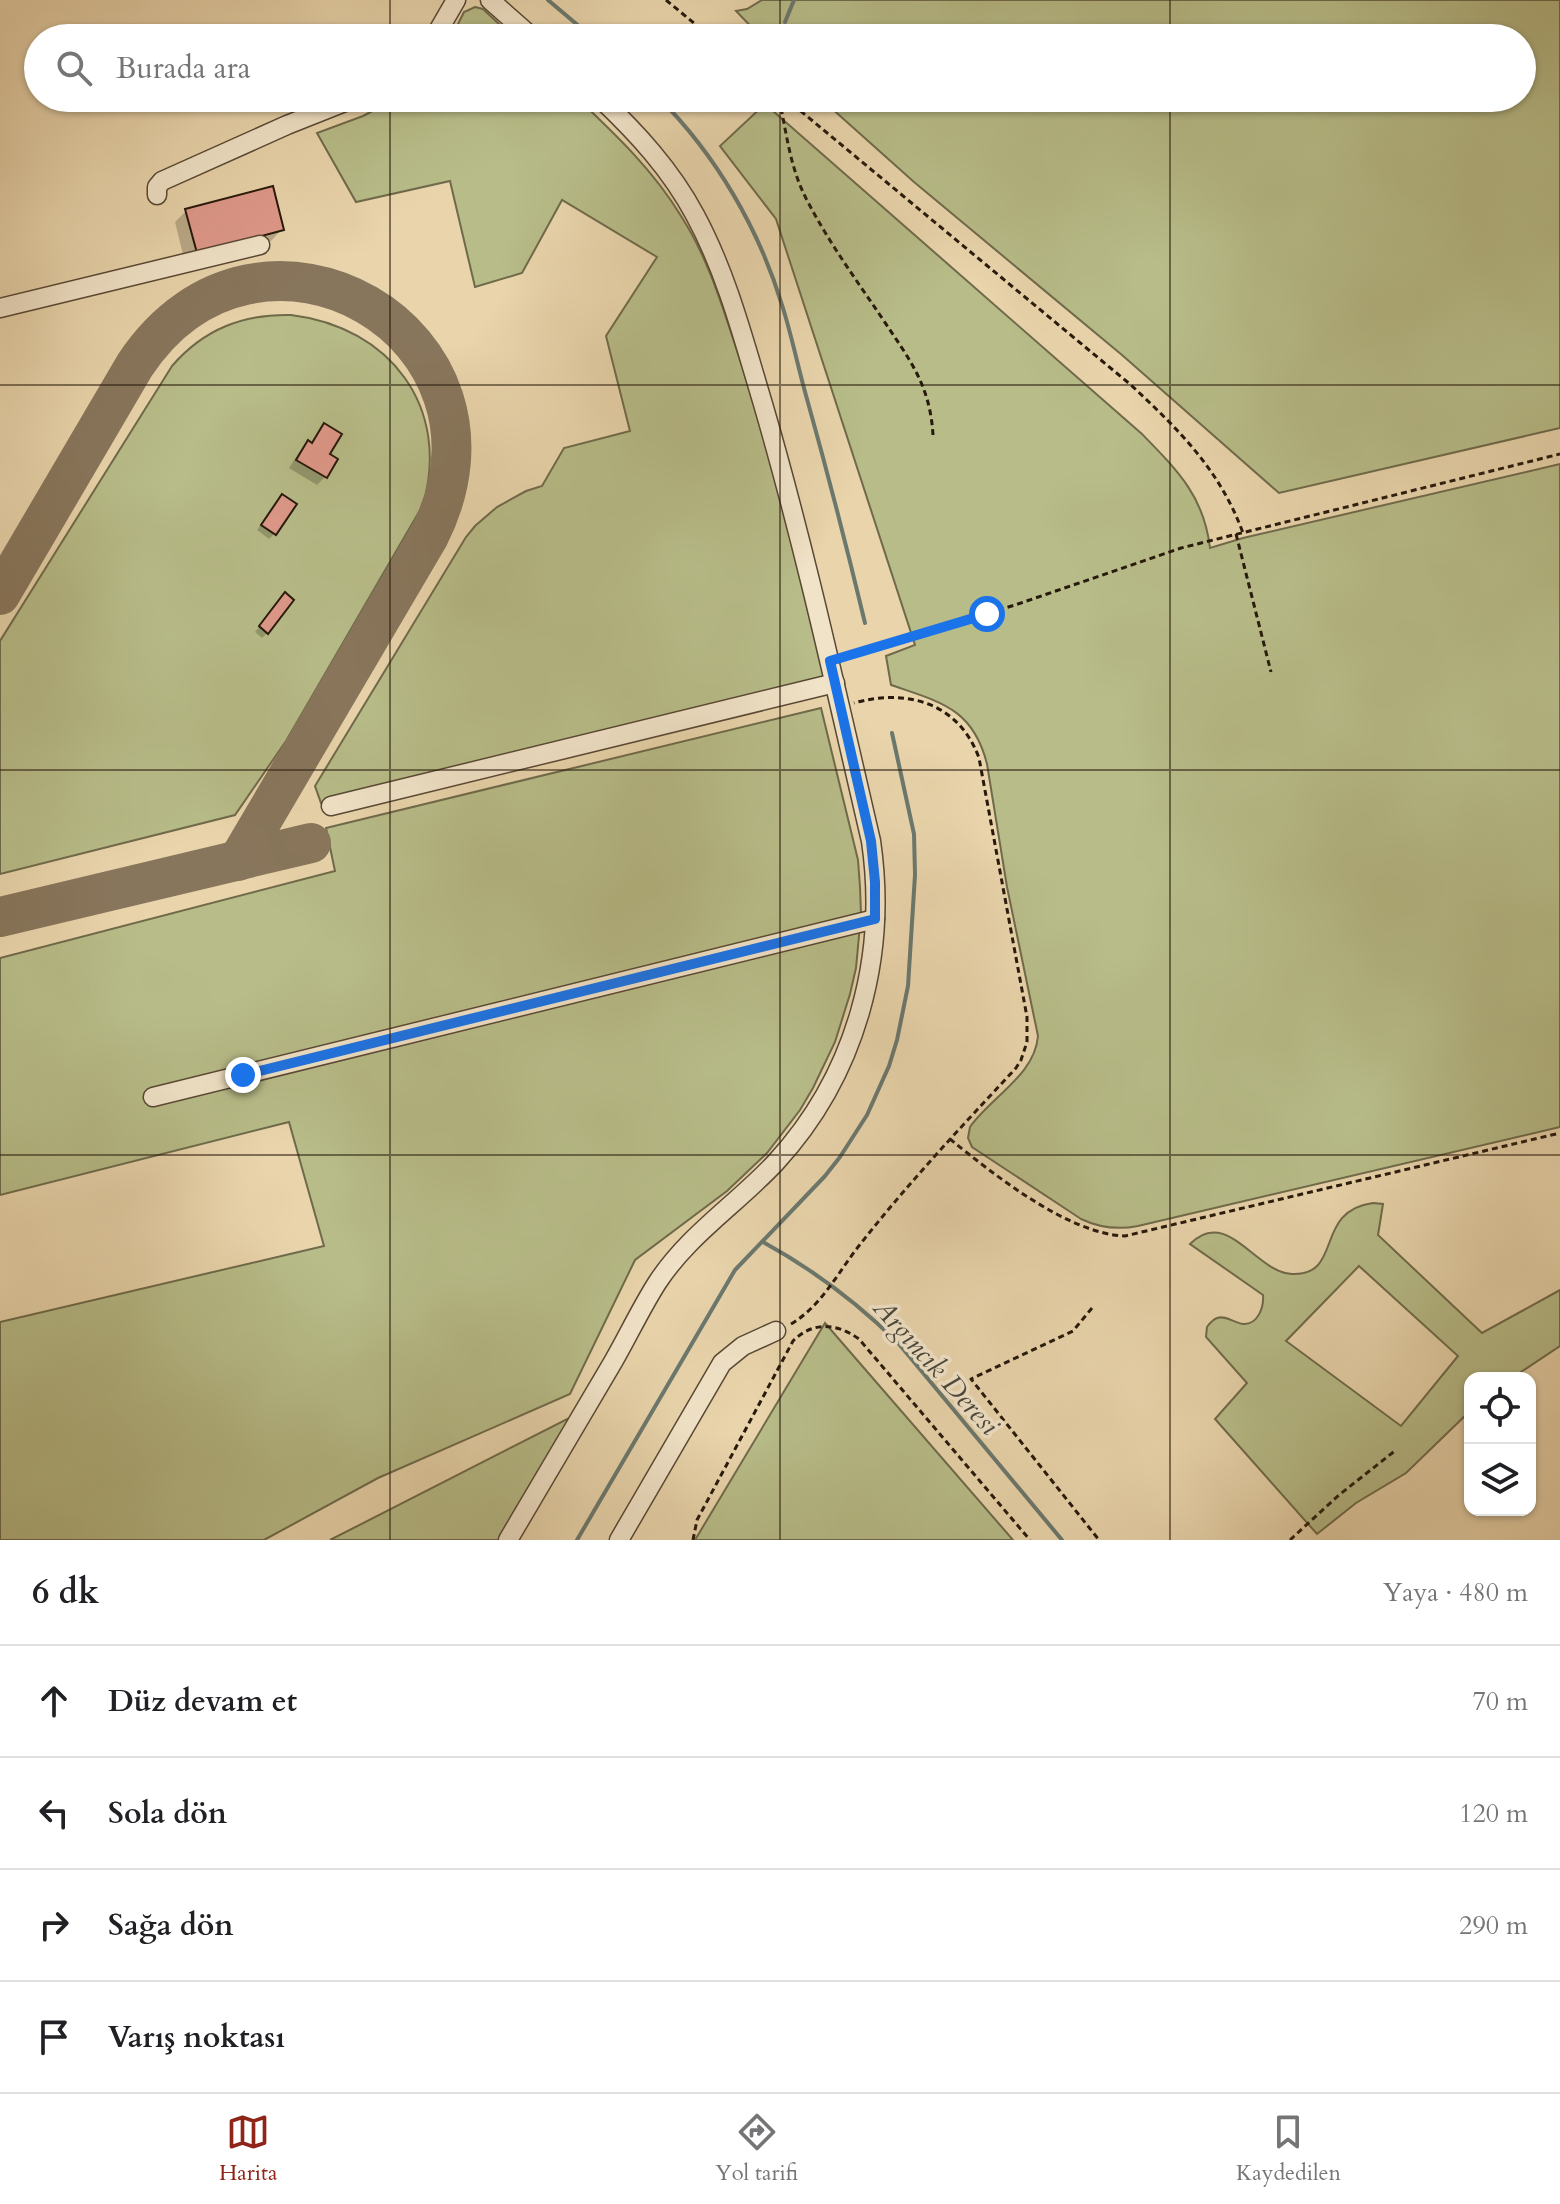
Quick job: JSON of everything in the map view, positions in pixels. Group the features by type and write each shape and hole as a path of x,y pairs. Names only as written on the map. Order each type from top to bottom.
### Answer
{"lane":[{"path":"442,24 456,0"},
{"path":"490,0 517,24"},
{"path":"157,195 157,187 162,181 321,112"},
{"path":"508,1540 658,1281 701,1233 776,1162 824,1098 847,1051 863,1005 871,971 875,919 871,841 804,554 750,360 714,255 695,215 670,175 614,112"},
{"path":"0,308 260,245"},
{"path":"331,806 835,683"},
{"path":"153,1097 875,919"},
{"path":"619,1540 722,1363 743,1346 776,1331"}],"path":[{"path":"666,0 695,24"},
{"path":"782,112 790,157 801,188 816,217 916,370 929,402 933,435"},
{"path":"802,112 1131,385 1209,467 1228,498 1243,533"},
{"path":"830,661 1015,605 1181,548 1560,454"},
{"path":"1236,534 1271,672"},
{"path":"776,1331 797,1320 817,1303 861,1243 1016,1068 1027,1042 1025,1002 975,747 963,728 947,714 924,702 890,696 840,709"},
{"path":"950,1139 1002,1179 1057,1213 1091,1230 1125,1236 1560,1133"},
{"path":"1092,1308 1073,1331 971,1379 1099,1540"},
{"path":"693,1540 697,1520 793,1341 806,1331 823,1326 841,1328 867,1346 1030,1540"},
{"path":"1290,1540 1339,1495 1396,1450"}],"green space":[{"path":"762,0 1560,0 1560,428 1279,493 836,112 1536,112 1536,24 749,24 736,11 747,9"},
{"path":"475,7 483,9 499,24 458,24 464,12"},
{"path":"371,112 592,112 646,168 691,233 722,306 765,442 827,680 321,803 315,786 475,526 497,507 542,486 564,448 630,431 606,336 657,257 562,200 522,273 475,287 450,181 356,202 317,133"},
{"path":"756,112 774,112 1142,434 1187,485 1202,513 1210,548 1560,464 1560,1127 1123,1228 1102,1226 1081,1219 972,1147 968,1138 970,1127 1021,1074 1035,1050 1038,1036 1007,887 987,764 973,730 963,719 939,703 891,685 886,656 915,645 776,219 720,146"},
{"path":"291,315 326,323 357,336 384,355 405,378 420,405 428,436 429,469 423,505 286,741 235,815 0,874 0,641 172,366 197,342 226,326 257,317"},
{"path":"821,708 858,860 860,887 856,968 835,1042 800,1110 767,1153 727,1191 635,1260 570,1394 378,1478 264,1540 0,1540 0,1322 324,1246 289,1122 0,1195 0,958 335,871 326,828"},
{"path":"1383,1204 1378,1235 1482,1333 1560,1290 1560,1346 1521,1372 1464,1372 1464,1417 1406,1473 1356,1503 1317,1534 1215,1419 1247,1383 1206,1337 1207,1327 1220,1317 1243,1324 1253,1322 1261,1310 1263,1295 1190,1244 1204,1234 1216,1233 1241,1244 1279,1271 1292,1274 1308,1272 1325,1255 1342,1218 1354,1208","holes":["1359,1266 1458,1356 1401,1426 1286,1341"]},
{"path":"825,1323 1013,1540 695,1540"},
{"path":"583,1411 505,1540 330,1540"}],"building":[{"path":"273,186 284,230 197,253 185,209"},
{"path":"324,423 342,434 330,454 338,459 327,478 296,460 308,440 312,443"},
{"path":"282,494 297,504 276,535 261,525"},
{"path":"285,592 294,600 268,634 259,626"}],"waterway":[{"path":"548,0 576,24"},
{"path":"785,22 794,0"},
{"path":"672,112 733,194 772,277 789,328 865,623"},
{"path":"577,1540 735,1270 840,1157 867,1115 889,1066 908,986 915,875 914,834 892,733"},
{"name":"Argıncık Deresi","path":"763,1242 835,1288 899,1344 1062,1540"}],"taxiway":[{"path":"0,595 135,365 187,310 248,284 309,284 367,305 413,344 444,398 451,463 429,536 238,861"},
{"path":"0,917 311,843"}],"route":[{"path":"243,1075 875,919 871,841 830,661 987,614"}]}
